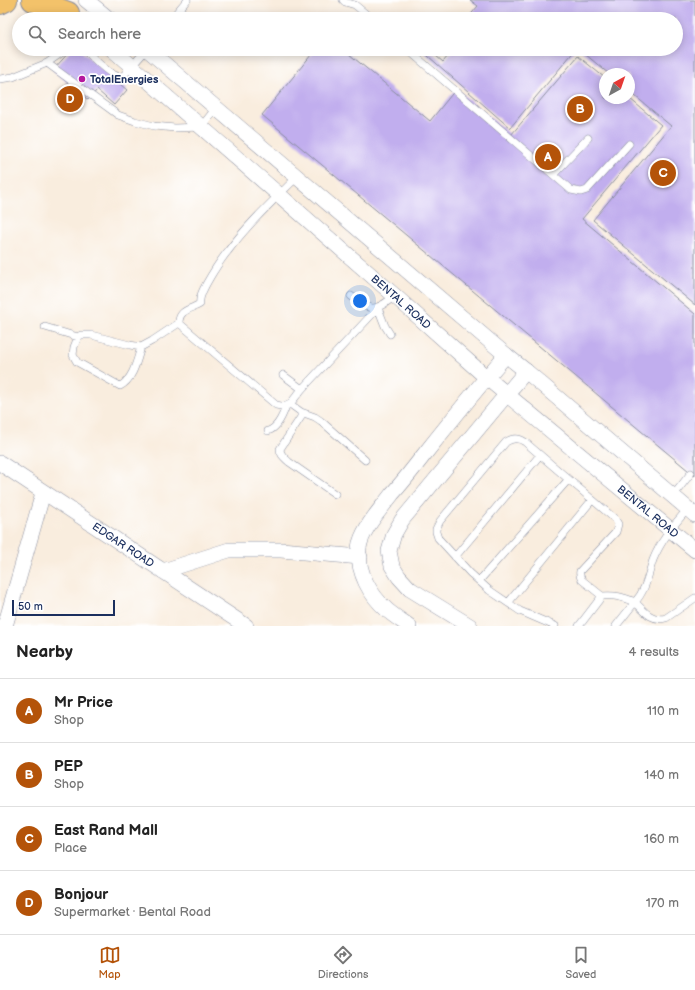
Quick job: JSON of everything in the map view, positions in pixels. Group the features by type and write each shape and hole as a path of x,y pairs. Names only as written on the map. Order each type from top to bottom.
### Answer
{"main road":[{"path":"0,3 6,0"},
{"path":"33,0 62,12"}],"street":[{"path":"49,0 66,12"},
{"path":"86,0 101,12"},
{"name":"BENTAL ROAD","path":"120,56 487,378 695,550"},
{"path":"155,56 692,512"},
{"path":"409,626 387,609 373,594 365,582 360,563 359,548 365,532 374,517 506,355"},
{"path":"470,626 410,589 398,577 392,566 389,551 394,534 402,520 526,371"},
{"name":"EDGAR ROAD","path":"0,463 246,626"},
{"path":"5,626 43,492"},
{"path":"163,571 229,550 281,550 360,557"}],"lane":[{"path":"178,12 187,0"},
{"path":"343,0 345,2 354,3 364,12"},
{"path":"0,79 13,77 47,63 57,56"},
{"path":"92,56 105,68 116,76 120,77 124,75 141,56"},
{"path":"415,56 571,190 581,192 587,190 629,144"},
{"path":"47,63 118,115 135,122 175,128 201,127 216,108"},
{"path":"554,174 588,138"},
{"path":"179,323 178,320 184,311 200,304 199,302 206,284 228,251 257,218 297,177"},
{"path":"351,296 368,308 378,308"},
{"path":"268,431 271,430 279,421 288,405 302,389 378,308 395,296"},
{"path":"378,308 390,334"},
{"path":"45,327 78,337 81,335 91,335 141,347 179,323"},
{"path":"179,323 276,405 288,405 315,417 365,460"},
{"path":"78,337 73,355 77,362 120,386 130,378 141,347"},
{"path":"283,375 302,389"},
{"path":"301,412 301,417 280,449 280,452 289,462 335,494"},
{"path":"555,626 520,611 489,590 470,573 438,538 436,532 440,521 510,439 515,438 522,440 615,519 618,524 616,532 580,571 579,574 582,580 602,596 622,597 635,602 650,616 656,619 666,618 695,598"},
{"path":"455,556 540,455"},
{"path":"673,496 692,474"},
{"path":"479,581 568,480"},
{"path":"508,603 592,500"},
{"path":"616,626 643,591 654,559 663,540 670,530 692,512"},
{"path":"580,626 602,596"}],"building":[{"path":"470,0 695,0 695,305 593,220 671,126 635,96 635,68 602,68 587,56 683,56 683,12 473,12 478,6"},
{"path":"66,56 87,56 127,90 114,105 97,90 88,100 53,70"},
{"path":"310,56 351,56 430,121 456,89 511,135 578,56 599,73 599,104 635,103 661,125 582,219 695,314 695,476 262,115"},
{"path":"428,56 436,56 443,62 448,56 570,56 510,128"}],"place":[{"name":"TotalEnergies","path":"82,79"},
{"name":"Bonjour","path":"70,99"},
{"name":"PEP","path":"580,109"},
{"name":"Mr Price","path":"548,157"},
{"name":"East Rand Mall","path":"663,173"}]}
